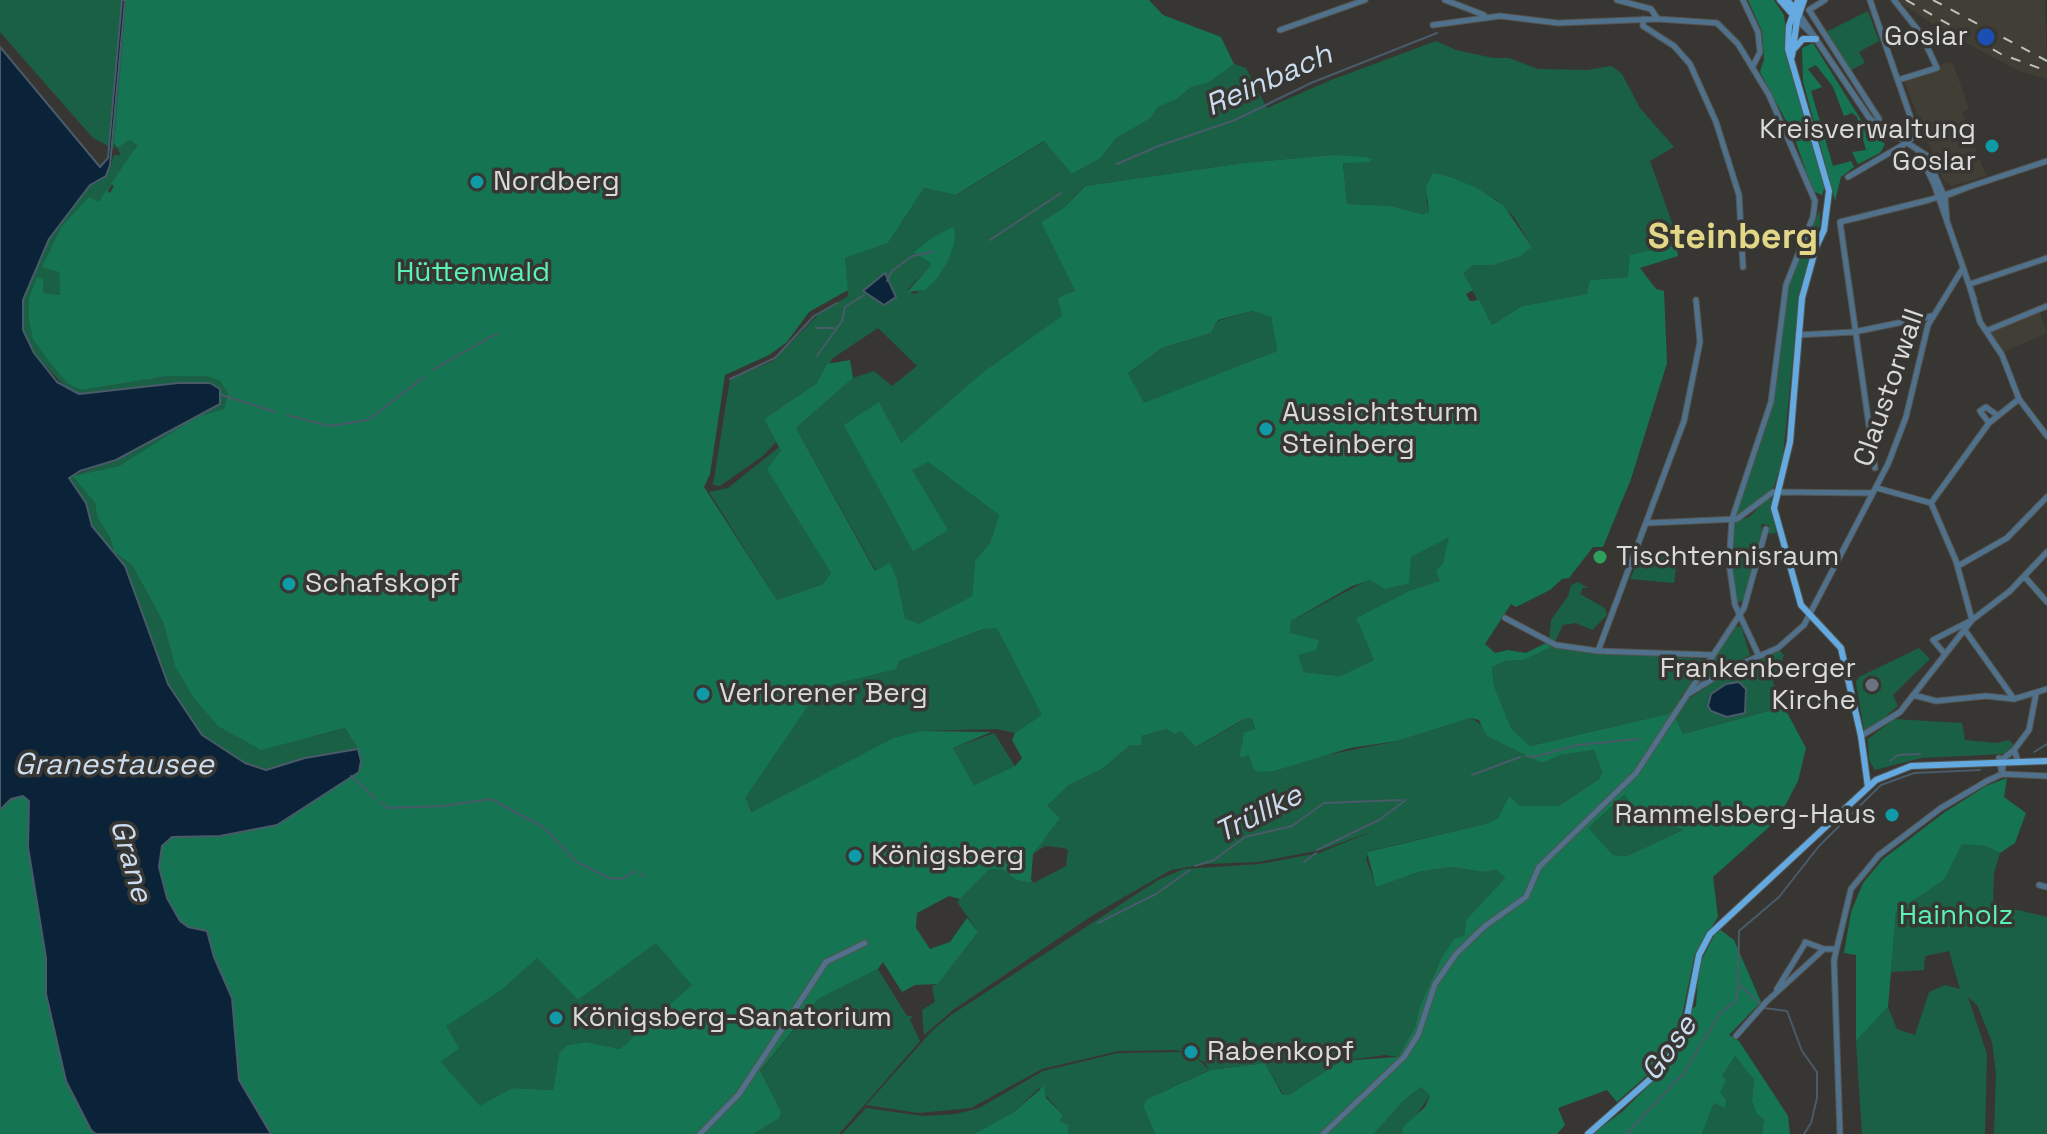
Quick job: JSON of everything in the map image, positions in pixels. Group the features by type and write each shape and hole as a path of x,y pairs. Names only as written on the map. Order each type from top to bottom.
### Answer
{"main road":[{"path":"1780,0 1796,15"},
{"path":"1787,0 1796,15"},
{"path":"1791,60 1798,0"},
{"path":"1804,0 1788,34 1791,60 1826,178 1827,202 1824,223 1804,285 1790,442 1776,492 1776,513 1792,582 1809,617 1829,633 1841,648 1870,786"},
{"path":"1793,50 1803,39 1816,39"},
{"path":"2002,760 2015,754 2047,760"},
{"path":"1588,1134 1666,1063 1683,1031 1696,965 1710,934 1870,786 1886,774 1911,766 2047,760"},
{"path":"1866,768 1886,774"}],"street":[{"path":"1280,30 1365,0"},
{"path":"1445,0 1484,16"},
{"path":"1617,0 1651,9 1658,19"},
{"path":"1743,0 1758,32 1760,52 1753,66"},
{"path":"1825,0 1809,10 1879,119 1877,125"},
{"path":"1848,177 1908,142 1916,129 1870,0"},
{"path":"1894,0 1921,34 1937,68 1898,80"},
{"path":"1796,15 1877,125 1916,148 1942,195 1947,222 1986,331 2002,355 2019,399 2047,436"},
{"path":"1433,25 1484,16 1558,23 1643,19 1717,23 1728,31 1753,66 1783,121 1815,201 1813,217 1786,285 1771,402 1732,519 1729,563 1735,605 1752,648 1759,654"},
{"path":"1643,19 1643,26 1674,46 1690,64 1716,122 1739,195 1743,267"},
{"path":"1889,134 1893,143 1890,153"},
{"path":"1875,468 1839,224 1843,220 1942,195 2047,161"},
{"path":"1815,201 1827,202"},
{"name":"Claustorwall","path":"1954,285 2047,258"},
{"name":"Claustorwall","path":"1684,696 1787,642 1809,617 1871,493 1877,488 1903,427 1932,316 1963,268"},
{"path":"1598,651 1648,523 1690,401 1700,342 1696,300"},
{"path":"1986,331 2047,306"},
{"path":"1798,335 1854,332 1932,316"},
{"path":"1931,503 1989,423 2019,399"},
{"path":"1989,423 1980,415 1982,409 1988,408 1997,415"},
{"path":"1877,488 1931,503 1948,536 1972,620"},
{"path":"1648,523 1742,518 1767,495 1776,492 1871,493"},
{"path":"1958,566 2007,538 2047,497"},
{"path":"1323,1134 1404,1057 1418,1035 1430,995 1442,972 1485,926 1526,897 1539,867 1636,773 1744,608 1766,529"},
{"path":"1861,736 1900,712 1972,620 2047,552"},
{"path":"2024,576 2047,602"},
{"path":"1505,618 1548,643 1598,651 1713,655"},
{"path":"1944,653 1933,640 1972,620"},
{"path":"1964,629 2014,699"},
{"path":"1913,695 1936,701 1986,696 2014,699 2047,689"},
{"path":"2015,754 2029,730 2036,694"},
{"path":"2002,760 2002,774"},
{"path":"1840,1134 1835,949 1844,906 1868,865 1941,808 2002,774 2047,776"},
{"path":"2039,885 2047,887"},
{"path":"700,1134 739,1094 826,962 865,943"},
{"path":"1772,996 1804,943 1835,949"},
{"path":"1736,1036 1772,996 1824,949"}],"shaded area":[{"path":"1897,0 2045,0 2047,79 2019,71 1935,26"},
{"path":"1949,62 1953,64 1969,109 1962,113 1986,176 1951,186 1942,178 1904,81"},
{"path":"2040,313 2047,333 2004,352 1991,332"}],"green space":[{"path":"0,0 126,0 114,149 93,138 0,32"},
{"name":"Hüttenwald","path":"126,0 1149,0 1163,15 1221,37 1234,64 1208,83 1191,87 1177,99 1158,107 1151,118 1115,139 1101,158 1072,174 1044,141 956,195 924,188 888,243 845,258 848,290 809,312 787,342 769,355 725,375 710,474 704,487 777,600 823,584 831,573 767,469 781,451 764,419 817,383 827,364 850,360 853,378 796,428 875,571 890,563 897,579 905,618 919,624 972,596 975,561 990,543 999,515 928,462 912,470 948,530 913,551 844,425 879,402 901,443 982,373 1062,316 1058,298 1075,291 1041,222 1065,207 1085,186 1243,163 1333,155 1366,157 1372,159 1370,162 1343,163 1347,204 1391,206 1422,214 1429,212 1426,187 1433,173 1477,188 1504,206 1532,247 1521,256 1494,265 1473,265 1463,273 1473,290 1466,294 1470,301 1479,300 1492,325 1522,306 1587,294 1590,280 1628,277 1630,255 1653,250 1655,238 1675,231 1678,256 1640,268 1656,289 1664,291 1667,363 1631,479 1603,547 1593,547 1569,578 1562,579 1550,590 1516,607 1511,604 1485,644 1495,653 1508,650 1526,653 1546,643 1553,646 1524,660 1506,661 1492,667 1494,686 1511,728 1530,746 1668,714 1682,703 1676,719 1683,734 1784,707 1806,748 1798,781 1778,819 1713,877 1718,917 1695,954 1679,1030 1663,1061 1617,1102 1607,1090 1558,1108 1565,1125 1557,1134 1402,1134 1403,1127 1425,1107 1430,1096 1421,1087 1404,1100 1374,1134 1155,1134 1143,1106 1147,1099 1210,1070 1265,1063 1282,1094 1289,1095 1341,1061 1398,1057 1415,1027 1420,1006 1441,959 1454,939 1464,936 1466,920 1505,878 1497,870 1483,872 1452,867 1418,872 1376,887 1367,852 1489,823 1498,818 1509,796 1520,806 1559,806 1599,779 1602,772 1594,750 1560,755 1542,763 1487,736 1479,720 1471,718 1397,741 1350,748 1274,771 1258,772 1253,768 1249,755 1241,758 1240,754 1244,733 1255,729 1252,718 1244,719 1196,747 1181,731 1175,734 1167,729 1141,736 1142,745 1130,745 1102,769 1069,785 1047,806 1060,818 1033,854 1031,880 1034,883 1016,880 1002,869 990,869 960,899 949,896 917,913 916,928 930,949 950,942 967,918 978,932 938,984 915,985 902,992 883,962 878,969 818,999 760,1071 781,1112 779,1118 753,1134 271,1134 239,1080 232,998 214,957 207,931 188,927 180,921 167,898 159,867 162,846 172,837 220,836 277,825 359,772 361,761 358,749 345,728 261,750 218,726 194,698 175,666 163,622 132,565 114,552 110,537 97,517 95,503 73,476 119,466 196,417 224,409 228,394 220,381 206,376 169,376 81,390 68,384 33,339 29,298 37,277 43,279 43,293 60,295 59,272 42,267 62,226 89,197 99,202 106,190 110,193 114,186 111,184 137,145 130,140 117,148 114,143","holes":["1253,311 1271,317 1277,351 1144,403 1128,373 1162,348 1211,333 1218,320","1449,537 1443,564 1436,570 1440,581 1411,590 1356,618 1374,660 1340,676 1304,672 1298,655 1316,650 1319,640 1290,633 1291,621 1352,586 1370,580 1385,589 1409,583 1411,557","997,628 1042,715 1015,733 1012,740 1022,758 1015,766 974,785 953,748 991,732 920,731 893,738 752,812 745,798 808,706 831,685 896,669 899,661 984,629","1624,795 1643,818 1683,830 1627,856 1613,855 1588,828","656,943 692,985 620,1049 586,1042 566,1046 559,1054 553,1090 512,1088 480,1106 441,1062 459,1048 446,1026 503,989 537,958 578,1000"]},
{"path":"1748,0 1774,0 1784,15 1791,71 1825,186 1822,195 1813,191 1793,134 1760,72 1764,59 1762,31"},
{"path":"1868,11 1879,41 1859,52 1865,63 1849,71 1824,33"},
{"path":"1436,41 1456,50 1509,58 1538,69 1587,70 1612,66 1622,74 1640,108 1674,147 1650,161 1675,231 1655,238 1653,250 1628,277 1590,280 1588,294 1522,306 1492,325 1462,273 1473,265 1494,265 1521,256 1532,247 1514,217 1495,199 1426,199 1429,212 1422,214 1391,206 1347,204 1343,162 1371,159 1333,155 1243,163 1084,186 1065,207 1041,222 1075,291 1063,316 982,373 901,443 912,469 928,462 999,515 990,543 975,562 972,596 919,625 905,618 897,579 890,564 876,571 796,428 853,378 874,371 892,386 917,366 878,328 833,358 817,383 764,419 776,442 763,456 720,486 713,485 730,379 773,361 820,313 848,296 845,258 888,243 924,188 957,195 1045,141 1072,174 1101,158 1115,139 1151,118 1158,107 1177,99 1191,87 1208,83 1234,64 1246,68 1267,108 1331,80","holes":["955,241 936,280 915,294 907,290"]},
{"path":"1813,43 1866,128 1885,144 1880,153 1858,164 1852,152 1866,150 1857,117 1852,113 1844,116 1833,87 1816,65 1808,69 1822,87 1811,91 1833,166 1851,161 1854,167 1841,177 1835,201 1803,81 1802,48"},
{"path":"130,140 137,144 59,272 60,295 43,293 37,277 51,364 68,384 81,390 169,376 206,376 220,381 228,394 224,409 196,417 119,466 74,476 95,503 97,517 110,537 114,552 132,565 163,622 175,666 312,737 345,728 358,749 305,758 266,770 245,763 202,735 168,684 125,566 92,526 86,503 69,477 116,460 220,404 178,383 91,396 69,391 34,353 23,330 23,300 49,239 90,185 107,176 114,155 121,155 117,148"},
{"path":"1820,210 1820,224 1798,308 1782,464 1773,489 1736,517 1769,419 1791,276"},
{"path":"954,227 955,241 948,261 936,280 925,290 907,292 932,264 914,252 935,236"},
{"path":"1253,311 1271,317 1277,351 1144,404 1128,373 1162,348 1211,333 1218,321"},
{"path":"779,447 831,573 823,584 777,600 709,492 728,488"},
{"path":"1771,495 1776,533 1769,534 1769,525 1761,524 1763,536 1744,600 1737,603 1731,560 1734,522 1749,517"},
{"path":"1450,536 1441,581 1411,590 1356,618 1374,660 1340,676 1304,672 1290,633 1291,621"},
{"path":"1642,551 1678,554 1674,583 1630,579"},
{"path":"1578,582 1588,588 1583,588 1580,594 1605,608 1607,615 1592,630 1576,623 1563,625 1555,642 1549,640 1551,620 1568,596 1571,585"},
{"path":"1741,626 1750,655 1698,686 1696,683 1725,639 1735,627"},
{"path":"997,627 1043,715 1015,733 997,729 920,731 893,738 753,812 744,798 808,706 831,685"},
{"path":"1553,646 1708,660 1680,698 1682,703 1729,672 1780,651 1784,655 1773,682 1784,707 1683,734 1676,719 1680,704 1668,714 1530,746 1511,728 1494,686 1492,667 1506,661 1524,660"},
{"path":"1919,648 1930,659 1893,695 1898,706 1877,724 1864,730 1856,682 1859,677"},
{"path":"1252,718 1255,730 1242,740 1242,758 1249,754 1274,771 1307,759 1397,741 1471,718 1542,763 1559,755 1594,750 1602,772 1599,779 1559,806 1520,806 1509,796 1498,818 1489,823 1369,851 1366,859 1376,886 1418,872 1452,867 1483,872 1497,870 1505,878 1466,920 1464,936 1441,959 1420,1006 1415,1027 1398,1057 1385,1055 1341,1061 1289,1095 1283,1094 1265,1063 1209,1070 1205,1062 1177,1050 1119,1051 1042,1069 971,1108 918,1113 866,1105 933,1030 951,1015 1158,880 1184,869 1260,864 1319,853 1376,830 1321,850 1258,862 1206,864 1171,870 1093,915 953,1010 924,1035 922,1010 935,1002 932,986 938,984 978,932 957,902 990,869 1002,869 1016,880 1034,883 1066,866 1068,850 1064,848 1045,846 1033,854 1043,838 1047,806 1069,785 1102,769 1140,736 1167,729 1181,730 1197,747"},
{"path":"1894,719 1962,723 1965,740 1997,743 2009,740 2014,745 2004,754 1921,758 1875,770 1869,760 1868,739"},
{"path":"994,733 1015,766 974,785 953,748"},
{"path":"2007,778 2004,797 2026,813 2015,843 2000,853 1986,846 1962,844 1944,880 1896,912 1888,1007 1856,1041 1856,955 1844,953 1851,912 1863,883 1883,859 1945,812 1986,786"},
{"path":"1624,795 1643,818 1683,830 1627,856 1613,855 1587,828"},
{"path":"23,796 29,800 28,847 46,958 46,994 66,1081 96,1134 0,1134 0,810 11,799"},
{"name":"Hainholz","path":"1962,843 1986,846 2000,853 1994,873 1993,904 2047,917 2047,1134 1994,1134 1996,1073 1992,1042 1977,1005 1968,997 1987,1054 1985,1134 1862,1134 1856,1041 1888,1007 1897,1029 1915,1035 1929,992 1945,985 1960,989 1949,951 1925,956 1924,970 1891,972 1896,912 1944,880"},
{"path":"1718,928 1734,940 1761,1002 1729,1035 1739,1041 1788,1116 1790,1134 1762,1134 1764,1119 1757,1114 1752,1100 1754,1080 1735,1056 1722,1076 1726,1080 1720,1092 1726,1100 1725,1109 1714,1103 1702,1134 1592,1134 1623,1111 1669,1065 1682,1042 1691,1010 1696,1006 1699,965"},
{"name":"Königsberg-Sanatorium","path":"656,942 693,985 620,1049 586,1042 559,1054 553,1090 512,1088 480,1107 441,1062 458,1048 445,1026 503,989 537,958 578,1000"},
{"path":"878,969 907,1016 913,1016 910,1020 920,1041 839,1134 753,1134 767,1087 760,1072 818,999"},
{"path":"1179,1052 1199,1060 1209,1070 1147,1099 1143,1106 1155,1134 1068,1134 1068,1125 1060,1121 1063,1115 1039,1088 1014,1112 974,1134 842,1134 866,1108 923,1116 956,1114 979,1108 1043,1071 1118,1053"},
{"path":"1735,1056 1754,1080 1752,1100 1764,1119 1762,1134 1702,1134 1714,1103 1724,1109 1720,1092 1722,1076"},
{"path":"1044,1086 1046,1098 1063,1115 1060,1121 1068,1125 1068,1134 974,1134 1014,1112"},
{"path":"1421,1087 1430,1096 1402,1134 1374,1134 1404,1100"}],"water":[{"name":"Granestausee","path":"122,0 125,0 110,165 106,176 90,185 49,239 23,300 23,330 34,353 57,382 79,394 178,383 210,383 220,389 220,404 116,460 80,471 69,478 86,503 92,526 125,566 168,684 202,735 245,763 266,770 305,758 358,749 361,761 359,772 277,825 220,836 172,837 162,846 159,867 167,898 180,921 188,927 207,931 214,957 232,998 239,1080 271,1134 96,1134 91,1130 66,1081 46,994 46,958 28,847 29,801 23,796 11,799 0,810 0,47 100,167 108,158"},
{"path":"885,273 896,297 884,305 863,291"},
{"path":"1739,682 1746,689 1745,713 1727,717 1711,711 1708,706 1711,694 1726,684"}],"waterway":[{"name":"Reinbach","path":"1117,164 1235,120 1311,83 1437,33"},
{"name":"Reinbach","path":"990,240 1061,193"},
{"name":"Reinbach","path":"887,281 892,271 912,256 933,252"},
{"name":"Reinbach","path":"817,356 842,321 845,307 864,295"},
{"path":"730,379 775,358 814,316 837,303"},
{"path":"816,328 834,328"},
{"path":"432,370 498,333"},
{"path":"287,415 329,426 368,420 424,377"},
{"path":"222,395 275,412"},
{"name":"Trüllke","path":"1526,756 1534,757 1577,745 1638,739"},
{"path":"2034,752 2047,744"},
{"path":"1890,761 1898,755 1920,754"},
{"name":"Trüllke","path":"1472,775 1520,757"},
{"path":"1804,1134 1811,1123 1817,1098 1817,1072 1802,1051 1787,1011 1764,1008 1738,983 1739,931 1779,897 1819,846 1881,785 1914,773 1980,770"},
{"path":"351,776 375,798"},
{"path":"380,802 388,808 443,806 491,799 543,827 577,862 609,878 622,879 635,871"},
{"name":"Trüllke","path":"1195,866 1214,860 1245,837 1292,826 1324,803 1401,800"},
{"path":"1317,850 1379,820 1406,800"},
{"path":"1304,862 1316,853"},
{"name":"Trüllke","path":"1098,923 1156,894 1190,870"},
{"path":"640,873 644,876"},
{"name":"Gose","path":"1626,1134 1684,1073 1720,1013 1736,1001 1738,985"}],"railway":[{"path":"1906,0 2001,54 2047,71"},
{"path":"1933,0 2047,61"}],"place":[{"name":"Goslar","path":"1986,37"},
{"name":"Kreisverwaltung Goslar","path":"1992,146"},
{"name":"Nordberg","path":"477,182"},
{"name":"Aussichtsturm Steinberg","path":"1266,429"},
{"name":"Tischtennisraum","path":"1600,557"},
{"name":"Schafskopf","path":"289,584"},
{"name":"Frankenberger Kirche","path":"1872,685"},
{"name":"Verlorener Berg","path":"703,694"},
{"name":"Rammelsberg-Haus","path":"1892,815"},
{"name":"Königsberg","path":"855,856"},
{"name":"Königsberg-Sanatorium","path":"556,1018"},
{"name":"Rabenkopf","path":"1191,1052"}],"district":[{"name":"Steinberg","path":"1733,238"}],"water label":[{"name":"Grane","path":"130,861"}]}
